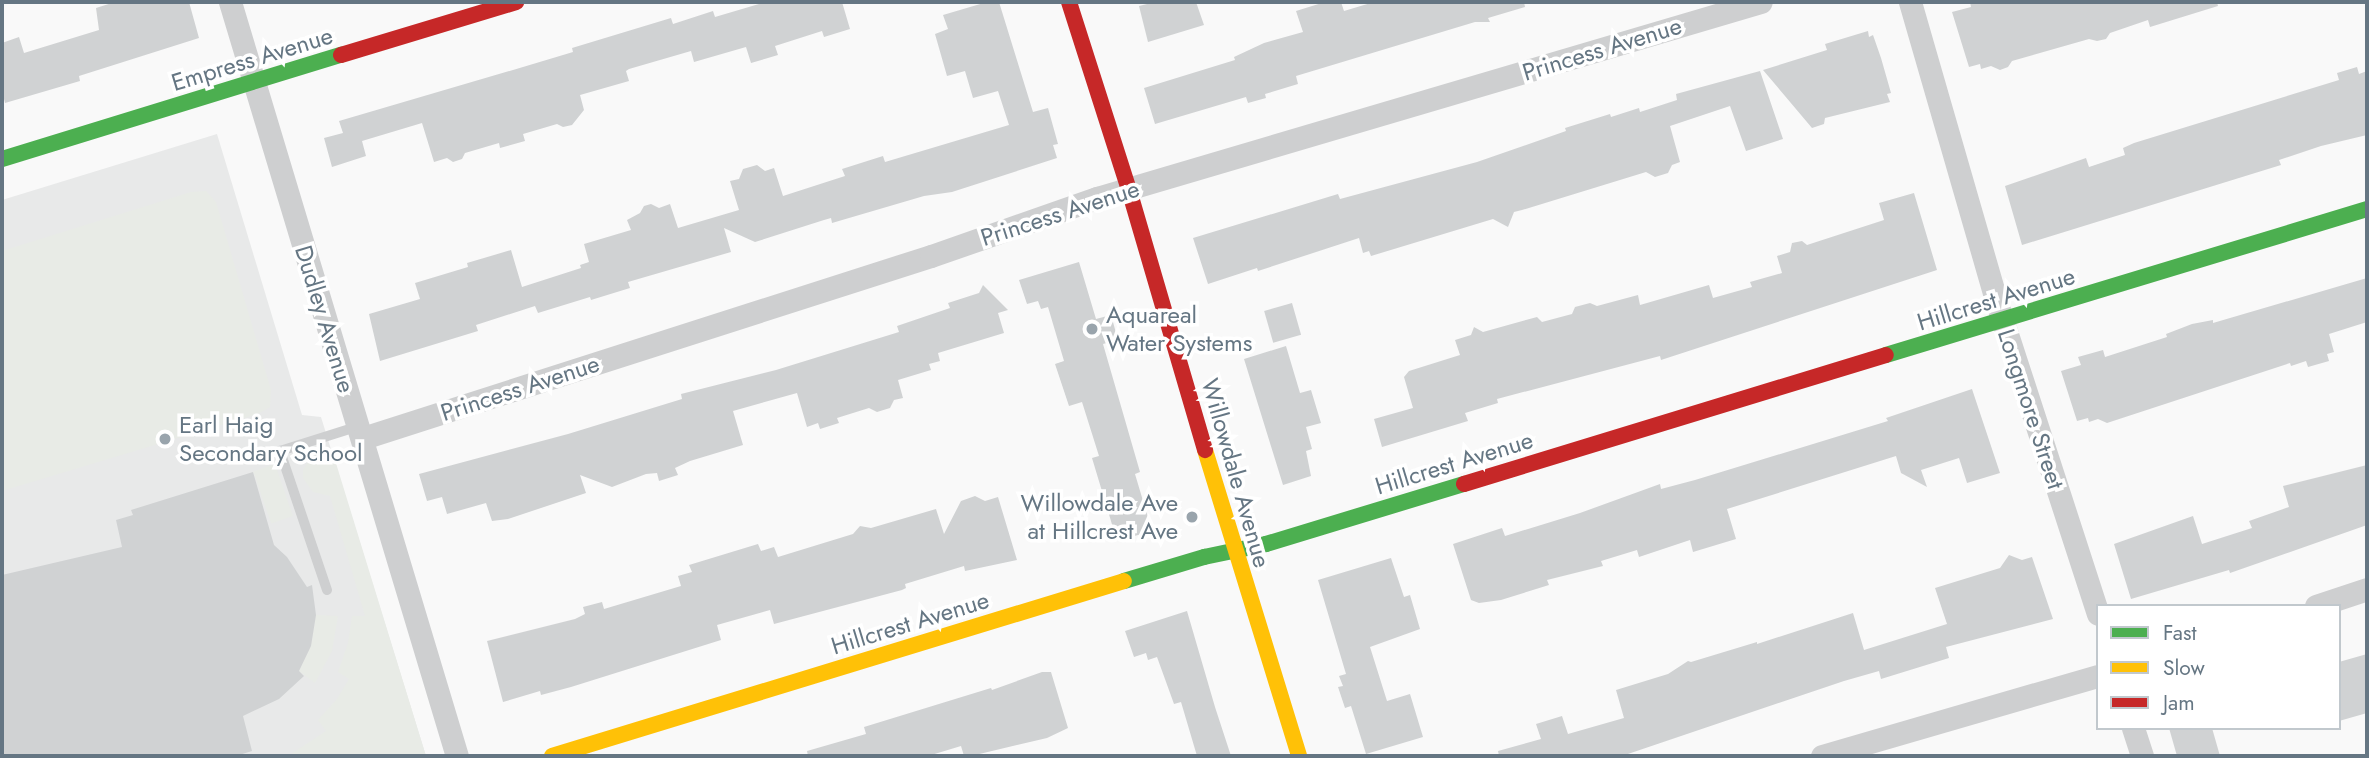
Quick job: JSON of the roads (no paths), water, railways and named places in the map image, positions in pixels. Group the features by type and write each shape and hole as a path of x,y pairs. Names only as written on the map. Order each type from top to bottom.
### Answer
{"street":[{"name":"Dudley Avenue","path":"230,2 457,756"},
{"name":"Empress Avenue","path":"2,159 516,2"},
{"name":"Willowdale Avenue","path":"1069,2 1129,190 1234,551 1299,756"},
{"name":"Princess Avenue","path":"361,432 1129,190 1761,2"},
{"name":"Longmore Street","path":"1910,2 2002,321 2096,608"},
{"name":"Hillcrest Avenue","path":"552,756 1204,557 1266,544 2367,209"},
{"path":"2322,604 2367,589"},
{"path":"1822,756 2096,677"},
{"path":"2134,730 2142,756"}],"lane":[{"path":"327,590 280,451 361,432"}],"place":[{"name":"Aquareal Water Systems","path":"1092,329"},
{"name":"Earl Haig Secondary School","path":"165,439"},
{"name":"Willowdale Ave at Hillcrest Ave","path":"1192,517"}]}
